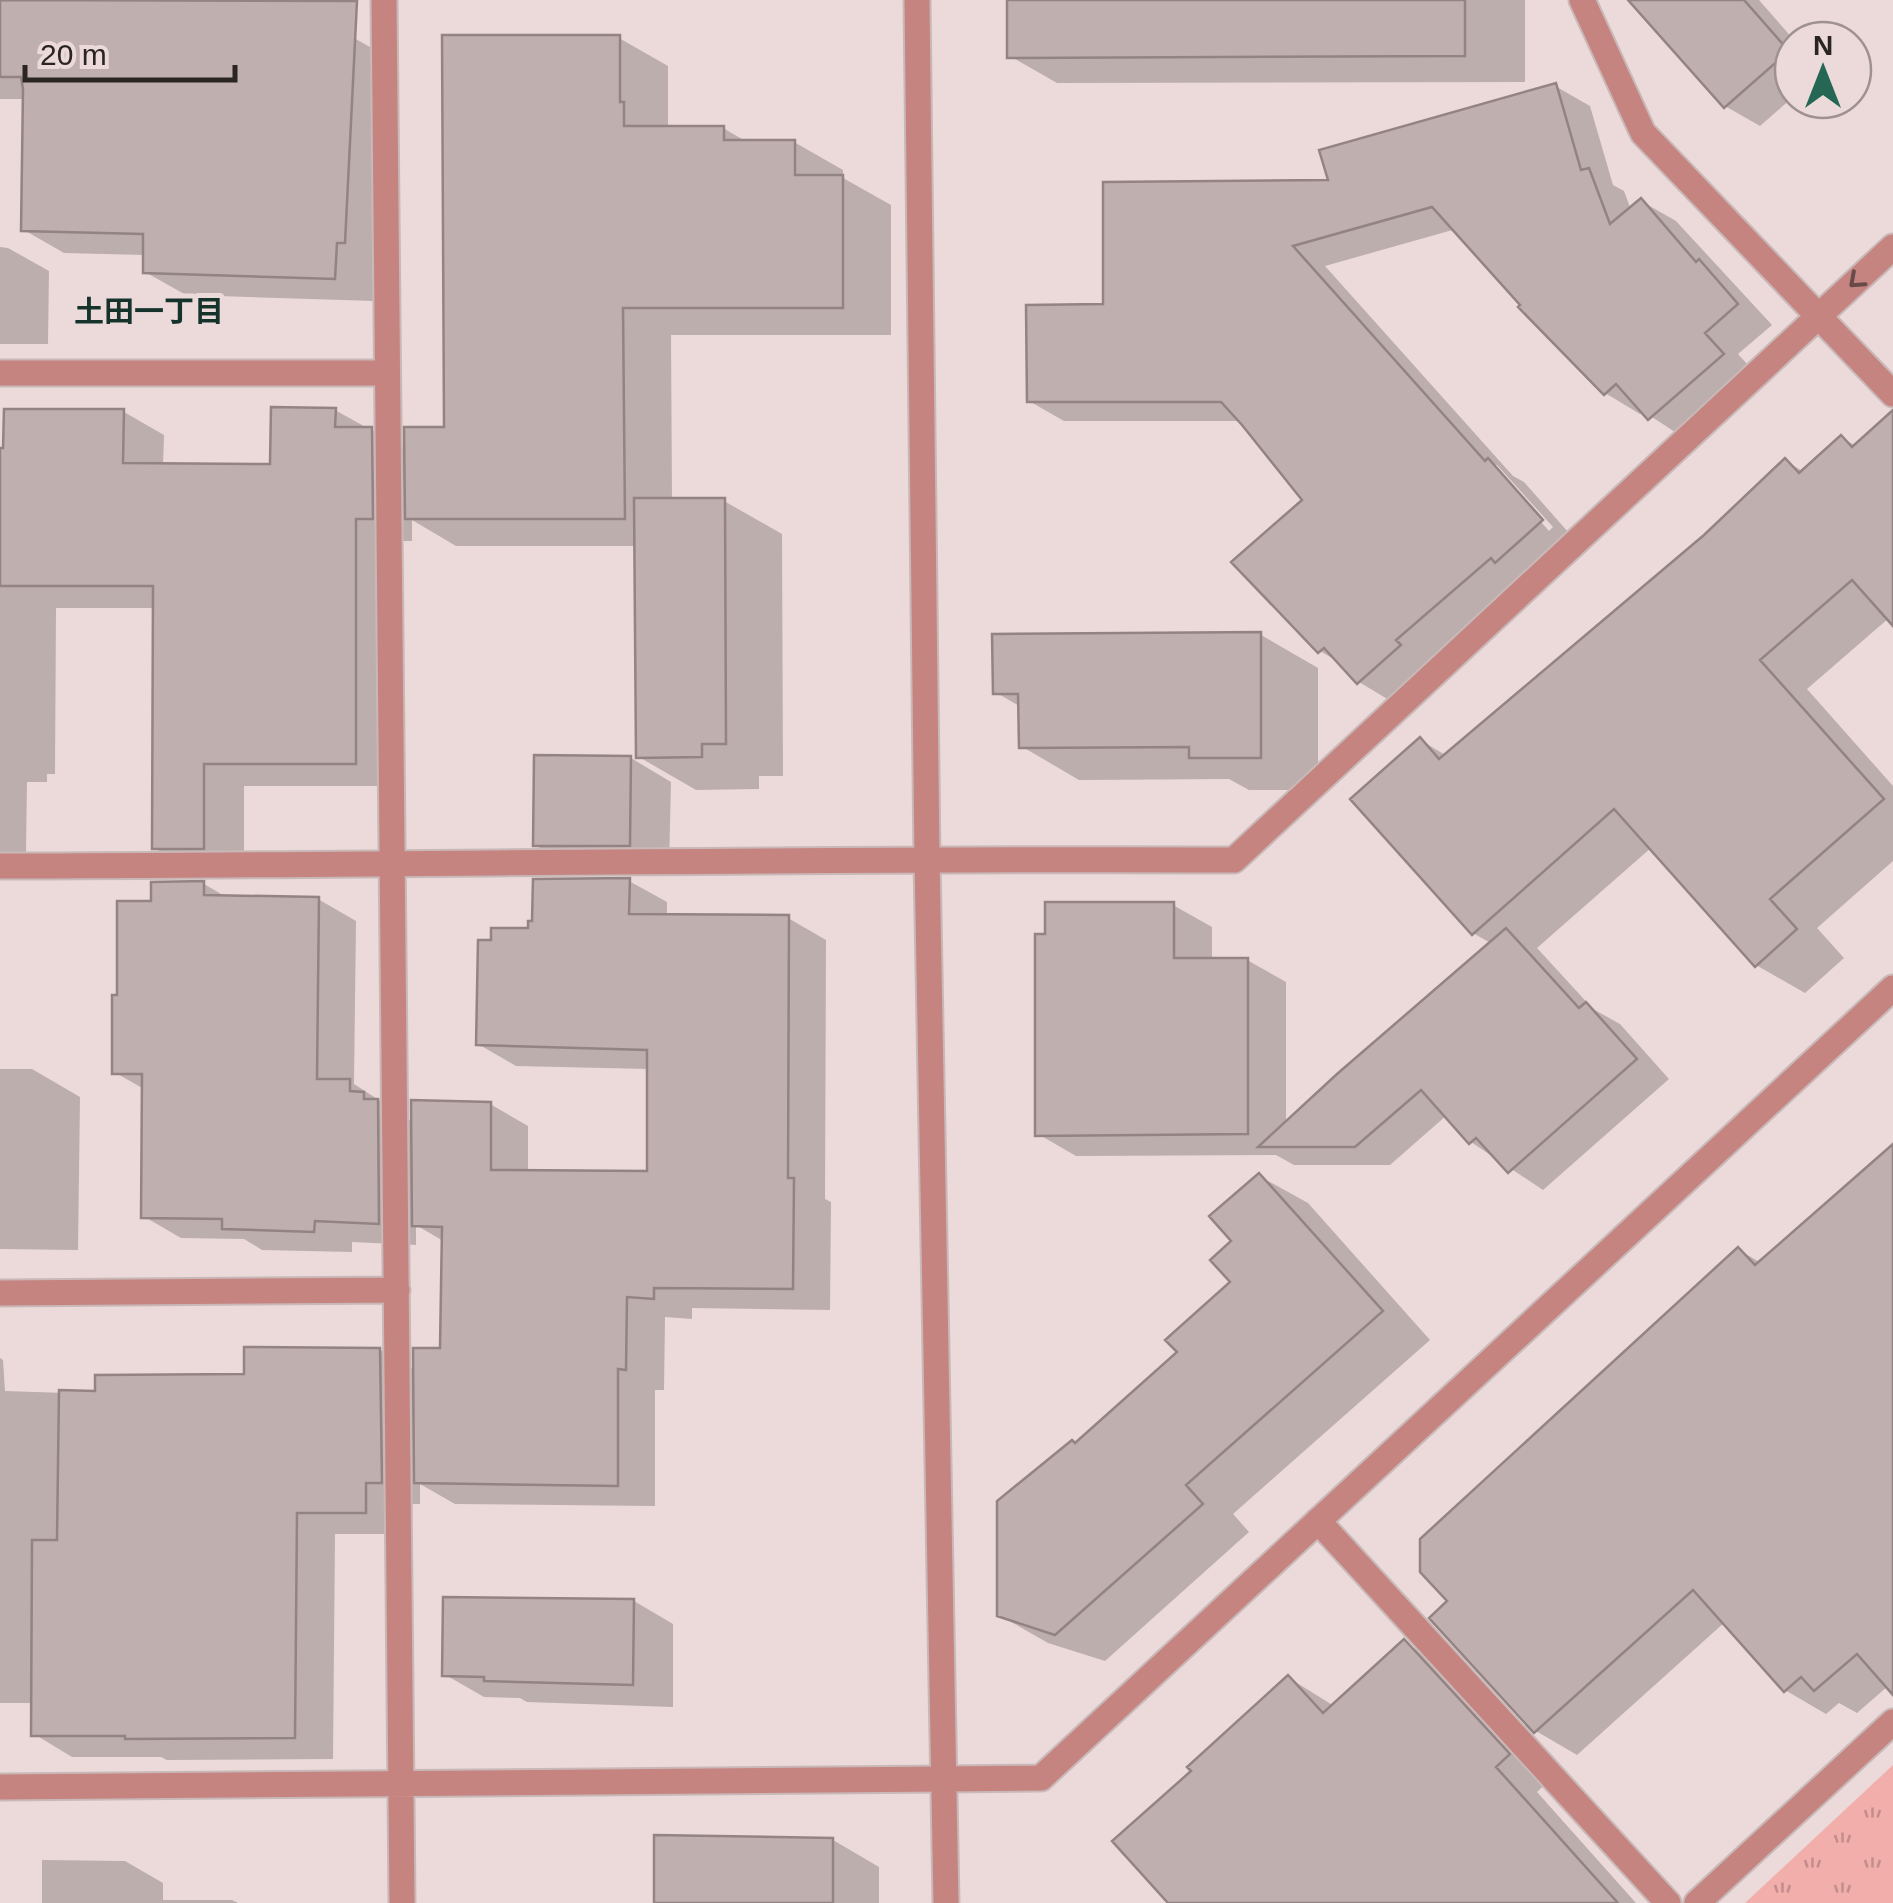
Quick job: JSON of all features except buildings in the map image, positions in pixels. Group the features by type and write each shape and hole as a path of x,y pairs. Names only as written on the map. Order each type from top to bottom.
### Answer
{"street":[{"path":"384,0 402,1903"},
{"path":"918,0 926,859 946,1903"},
{"path":"1582,0 1643,132 1893,394"},
{"path":"0,866 1234,860 1893,247"},
{"path":"0,373 387,373"},
{"path":"0,1787 1041,1778 1893,988"},
{"path":"0,1292 397,1290"},
{"path":"1318,1521 1668,1903"},
{"path":"1697,1903 1893,1722"}],"green space":[{"path":"1893,1765 1893,1903 1745,1903"}],"district":[{"name":"土田一丁目","path":"149,311"}]}
